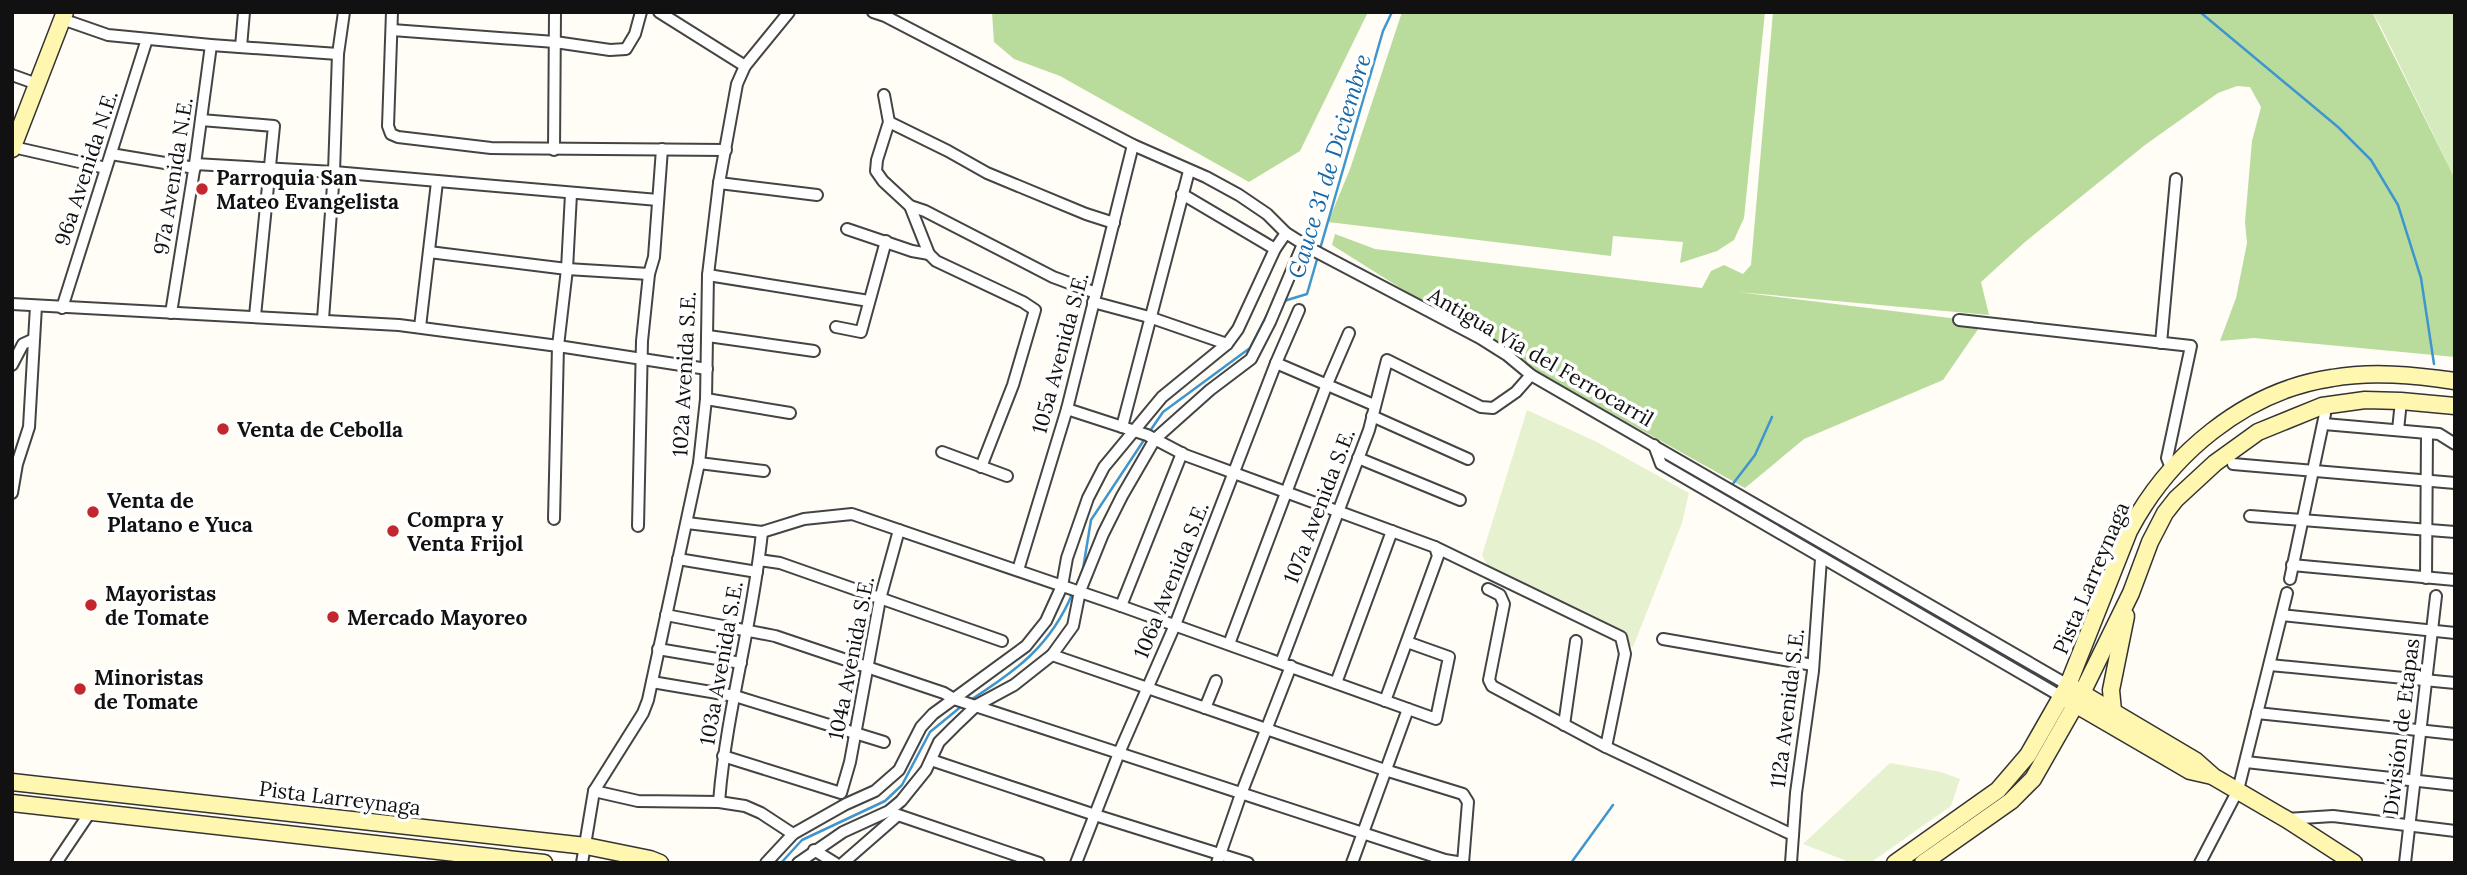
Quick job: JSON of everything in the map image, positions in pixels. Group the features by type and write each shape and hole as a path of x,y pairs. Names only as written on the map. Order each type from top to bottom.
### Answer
{"main road":[{"path":"13,148 64,14"},
{"name":"Pista Larreynaga","path":"1895,863 1998,790 2074,701 2129,531 2141,507 2171,468 2190,449 2239,414 2266,398 2293,387 2329,378 2362,374 2455,381"},
{"name":"Pista Larreynaga","path":"1923,863 2011,801 2036,773 2131,593 2150,542 2165,513 2188,487 2236,446 2258,432 2280,421 2322,407 2365,400 2455,407"},
{"path":"2113,711 2111,690 2131,593"},
{"path":"2074,701 2113,711 2354,863"},
{"path":"2074,701 2190,771 2214,777"},
{"name":"Pista Larreynaga","path":"12,782 586,846 660,863"},
{"name":"Pista Larreynaga","path":"12,803 544,863"}],"street":[{"path":"241,47 244,12"},
{"path":"323,319 334,172 338,54 344,12"},
{"path":"392,12 388,126 391,134 398,137 491,148 726,150"},
{"path":"554,150 555,12"},
{"path":"391,30 610,50 626,49 635,34 641,12"},
{"path":"659,12 745,66"},
{"name":"102a Avenida S.E.","path":"582,863 594,790 643,713 699,463 706,399 708,275 719,183 737,85 745,66 789,12"},
{"name":"Antigua Vía del Ferrocarril","path":"873,12 1133,145 1240,195 1294,238 1423,310 1480,338 1531,374 1654,445 2074,701"},
{"path":"64,14 107,35 338,54"},
{"name":"96a Avenida N.E.","path":"62,308 147,39"},
{"name":"97a Avenida N.E.","path":"171,313 211,45"},
{"path":"12,75 37,83"},
{"path":"884,95 889,122 876,171 910,206 925,211 1095,297 1227,344"},
{"path":"201,120 274,126 255,316"},
{"path":"889,122 986,173 1114,223"},
{"name":"105a Avenida S.E.","path":"1018,570 1067,409 1133,145"},
{"path":"13,148 106,168"},
{"path":"638,526 642,341 649,274 654,257 662,149"},
{"path":"111,154 195,166 334,172 658,200"},
{"path":"1127,428 1149,317 1189,171"},
{"path":"2161,343 2176,179"},
{"path":"420,327 437,182"},
{"path":"719,183 817,195"},
{"path":"554,519 558,346 567,269 571,194"},
{"path":"1182,194 1275,248"},
{"path":"910,206 929,254 936,261 1035,310 1013,385 981,467"},
{"path":"847,229 929,254"},
{"path":"766,863 793,834 845,804 875,791 899,770 921,727 933,714 1014,685 1052,655 1073,626 1067,558 1088,498 1104,467 1127,428 1227,344 1238,329 1275,248 1294,238"},
{"path":"798,863 843,832 890,811 901,801 926,770 939,742 966,702 1026,646 1046,621 1071,588 1155,439 1210,390 1251,359 1279,302 1294,238"},
{"path":"836,327 861,332 886,241"},
{"path":"429,252 567,269 649,274"},
{"path":"708,275 869,301"},
{"path":"12,304 323,319 420,327 707,369"},
{"path":"12,493 17,464 29,427 36,306"},
{"name":"106a Avenida S.E.","path":"1076,863 1119,753 1175,625 1299,310"},
{"path":"1959,320 2191,346 2167,458 2171,468"},
{"path":"1229,644 1327,384 1349,333"},
{"path":"708,336 814,351"},
{"path":"12,365 23,344 34,339"},
{"name":"107a Avenida S.E.","path":"1218,858 1267,730 1286,665 1358,457 1387,360 1481,407 1493,408 1516,392 1531,374"},
{"path":"1276,363 1327,384 1468,459"},
{"path":"706,399 790,413"},
{"path":"2398,430 2401,401"},
{"path":"1067,409 1127,428 1233,474 1392,531 1620,636 1625,654 1606,747"},
{"path":"2290,579 2324,419 2439,434 2455,444"},
{"path":"2426,578 2427,433"},
{"path":"1654,445 1661,464 1821,559 2074,701"},
{"path":"942,452 1007,476"},
{"path":"1121,606 1182,453"},
{"path":"1358,457 1460,499"},
{"path":"699,463 764,471"},
{"path":"2233,464 2455,483"},
{"path":"687,523 762,532 804,519 852,514 1071,588 1436,719 1449,657 1407,642"},
{"path":"2250,516 2455,533"},
{"name":"104a Avenida S.E.","path":"723,756 841,793 856,733 880,599 899,530"},
{"path":"1336,683 1392,531"},
{"name":"103a Avenida S.E.","path":"719,802 723,756 760,560 762,532"},
{"path":"1385,701 1437,552"},
{"path":"678,559 757,572"},
{"name":"112a Avenida S.E.","path":"1791,863 1813,664 1821,559"},
{"path":"760,560 780,564 1002,641"},
{"path":"2292,565 2455,580"},
{"path":"1488,589 1500,595 1504,604 1489,680 1492,686 1606,747 1793,835"},
{"path":"2200,863 2238,790 2287,593"},
{"name":"División de Etapas","path":"2405,863 2436,596"},
{"path":"666,615 775,636 1241,794 1445,860 1464,863 1468,802 1463,794 1385,770 1052,655"},
{"path":"2283,615 2455,633"},
{"path":"1663,639 1813,664"},
{"path":"1564,725 1576,641"},
{"path":"659,649 741,663"},
{"path":"2270,665 2455,683"},
{"path":"1205,708 1216,681"},
{"path":"652,682 735,696 884,742"},
{"path":"1352,863 1408,709"},
{"path":"2257,713 2455,734"},
{"path":"931,760 1218,858 1248,863"},
{"path":"2246,762 2455,785"},
{"path":"594,790 638,801 719,802 745,806 793,834"},
{"path":"814,850 842,862 898,815 901,801"},
{"path":"56,863 91,811"},
{"path":"898,815 1039,863"},
{"path":"2286,819 2333,816 2455,831"}],"green space":[{"path":"992,12 1368,12 1300,151 1249,182 1060,76 1014,59 994,42"},
{"path":"1402,12 1765,12 1744,218 1734,240 1717,251 1680,263 1683,242 1613,236 1611,256 1328,222 1350,169"},
{"path":"1773,12 2372,12 2455,179 2455,357 2254,338 2220,341 2236,298 2247,243 2245,222 2252,141 2261,107 2250,87 2237,86 2218,93 2145,145 2025,242 1981,282 1989,315 1738,292 1983,322 1943,380 1804,439 1745,488 1507,355 1332,245 1335,234 1375,249 1702,288 1711,271 1724,265 1743,274 1751,265"},
{"path":"2372,12 2455,12 2455,179 2381,27"},
{"path":"1527,410 1597,442 1689,493 1682,523 1633,647 1492,574 1482,555"},
{"path":"1890,763 1941,772 1960,779 1951,806 1870,863 1852,863 1803,844"}],"waterway":[{"name":"Cauce 31 de Diciembre","path":"1320,249 1383,31 1392,12"},
{"path":"2200,12 2338,127 2371,160 2398,205 2421,278 2434,364"},
{"name":"Cauce 31 de Diciembre","path":"1284,301 1307,294 1318,256"},
{"name":"Cauce 31 de Diciembre","path":"1150,431 1163,412 1250,348 1274,304"},
{"path":"1732,485 1755,455 1772,417"},
{"name":"Cauce 31 de Diciembre","path":"1076,586 1083,569 1091,520 1146,437"},
{"name":"Cauce 31 de Diciembre","path":"969,701 1030,656 1054,628 1073,592"},
{"path":"781,863 802,840 885,801 902,785 930,732 963,705"},
{"path":"1571,863 1613,805"}],"place":[{"name":"Parroquia San Mateo Evangelista","path":"202,189"},
{"name":"Venta de Cebolla","path":"223,429"},
{"name":"Venta de Platano e Yuca","path":"93,512"},
{"name":"Compra y Venta Frijol","path":"393,531"},
{"name":"Mayoristas de Tomate","path":"91,605"},
{"name":"Mercado Mayoreo","path":"333,617"},
{"name":"Minoristas de Tomate","path":"80,689"}]}
